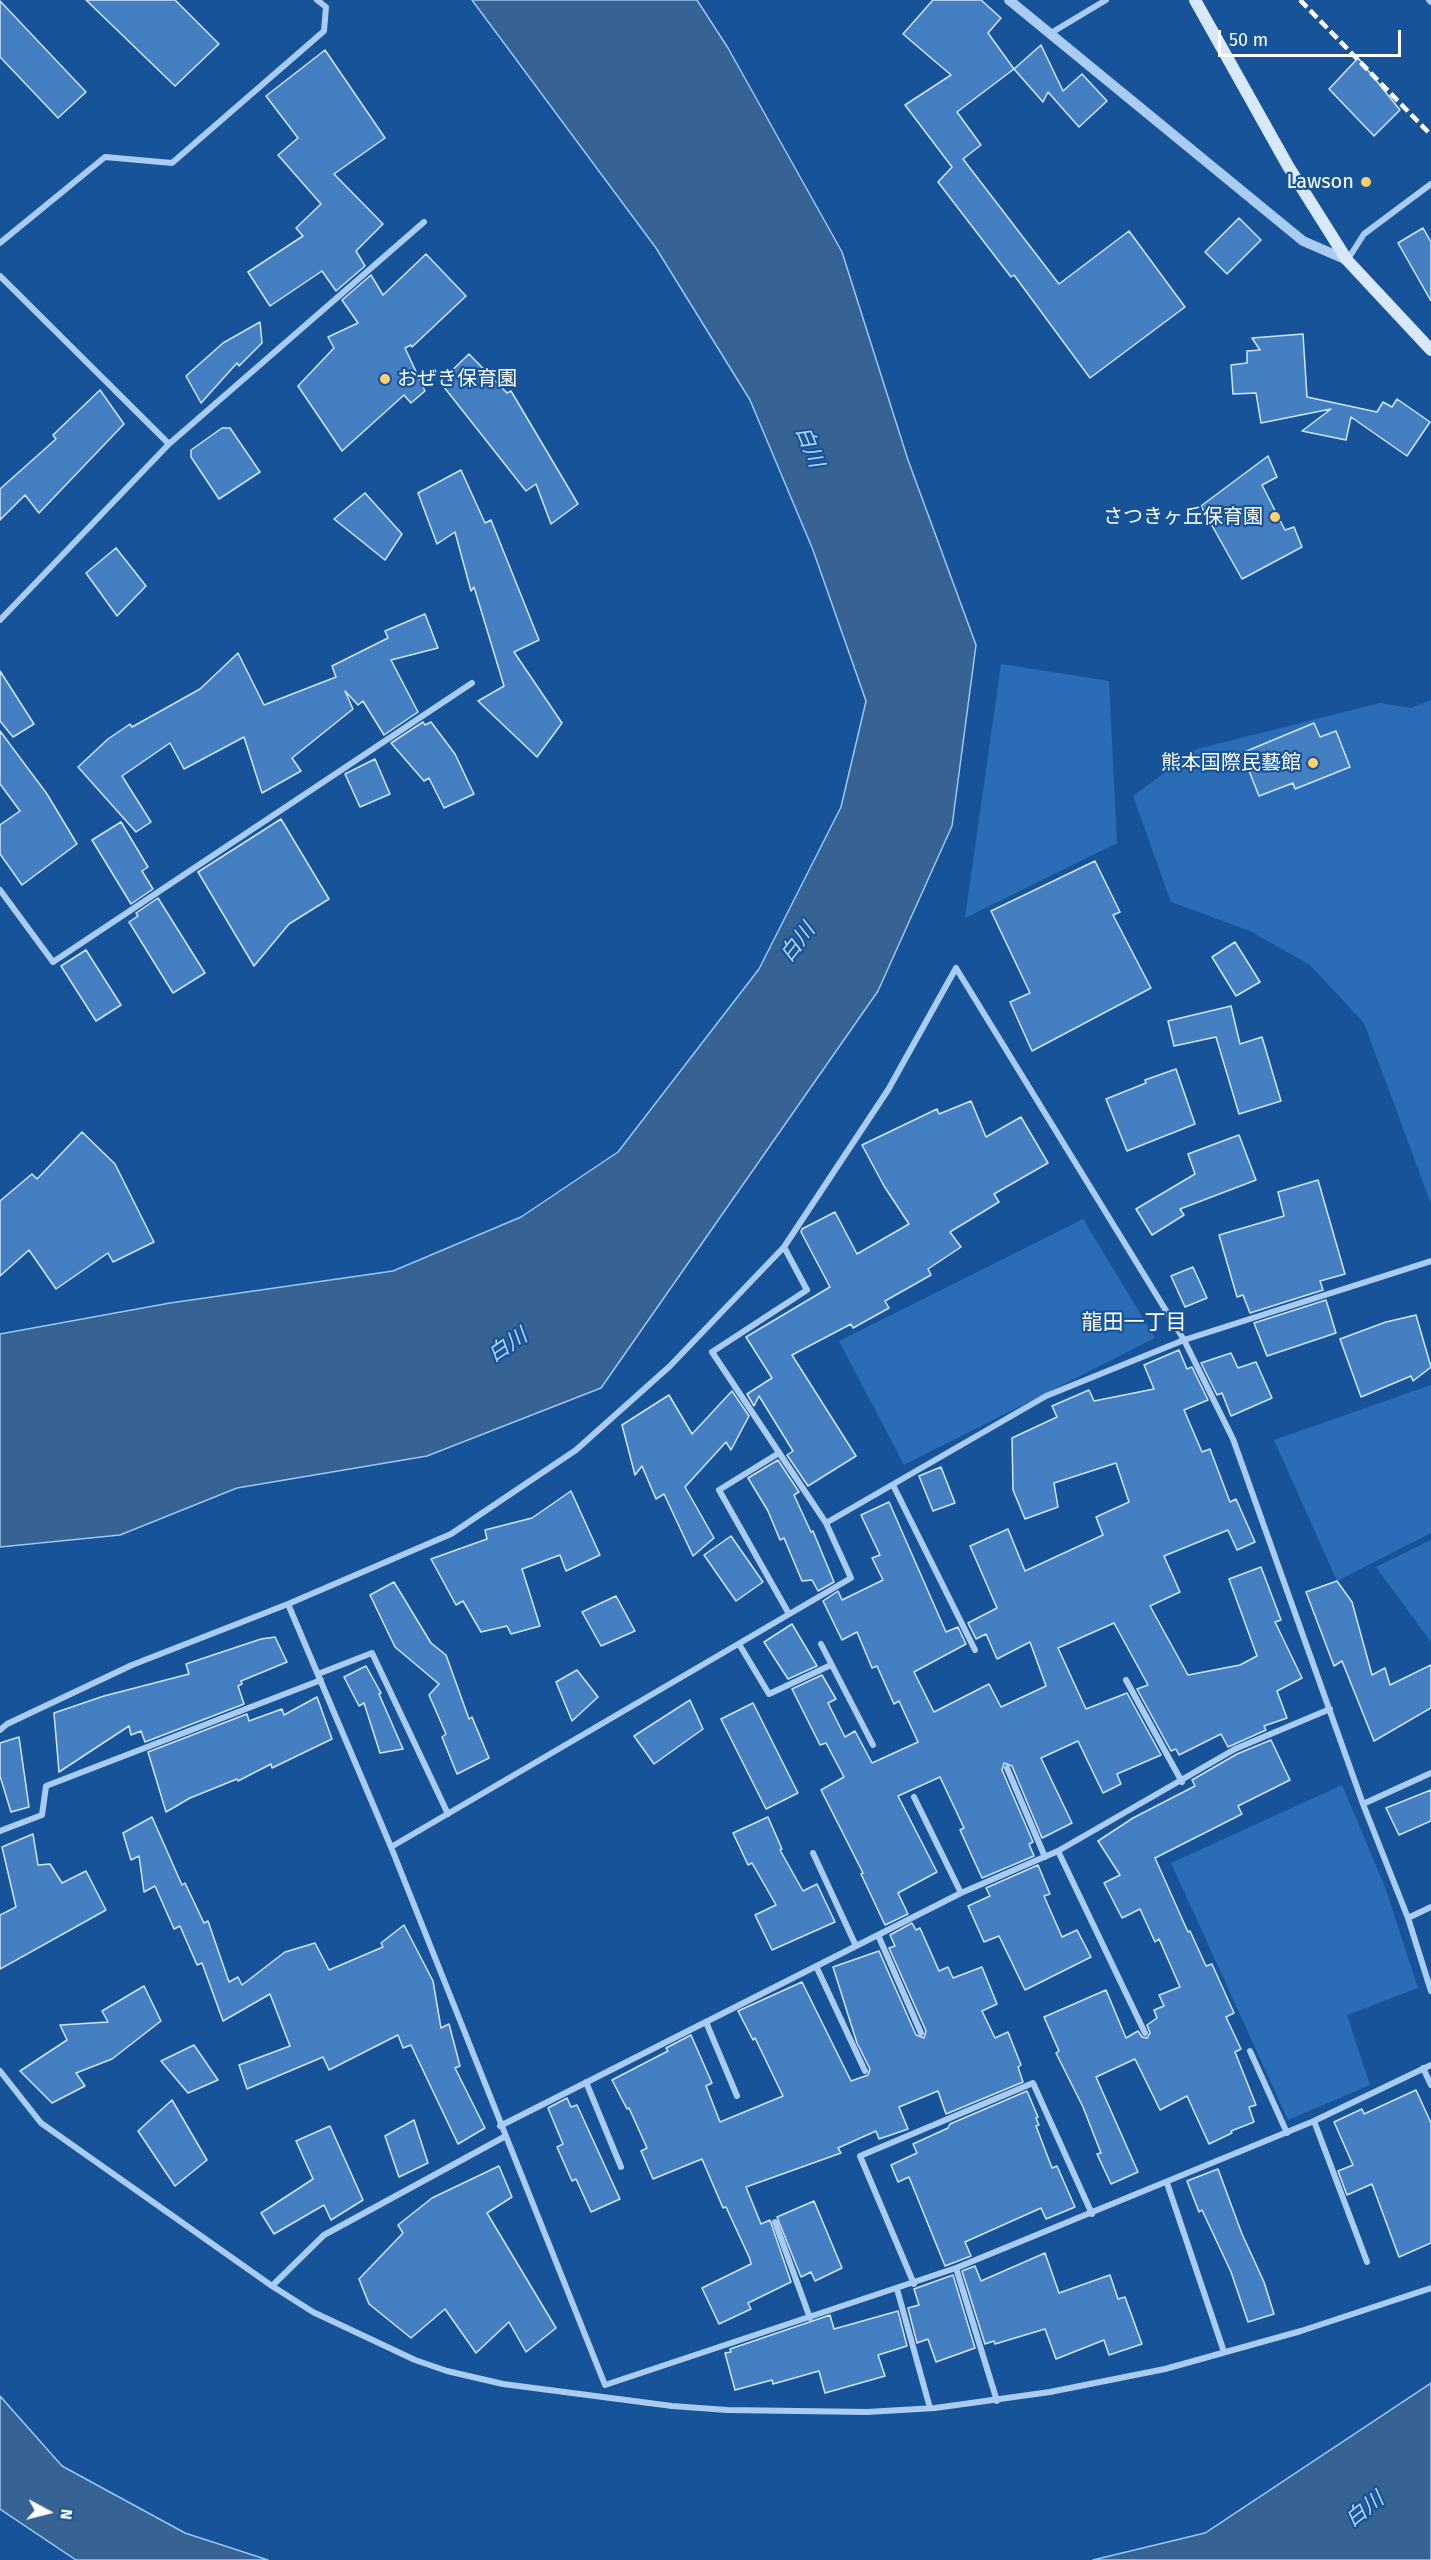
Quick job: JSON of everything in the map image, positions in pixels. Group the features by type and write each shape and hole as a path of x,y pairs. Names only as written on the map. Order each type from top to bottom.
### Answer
{"main road":[{"path":"1195,0 1288,166 1347,260 1431,350"}],"street":[{"path":"0,243 105,157 172,162 324,31 326,7 317,0"},
{"path":"1009,0 1303,241 1347,260 1364,234 1431,184"},
{"path":"1051,33 1106,0"},
{"path":"0,620 169,444 424,222"},
{"path":"0,276 169,444"},
{"path":"0,890 53,962 472,683"},
{"path":"0,1730 7,1724 132,1665 288,1604 451,1534 576,1450 670,1366 784,1248 888,1090 956,968 1184,1340 1233,1439 1363,1804 1407,1918 1431,1991"},
{"path":"391,1847 851,1578 826,1523 711,1352 807,1290 784,1248"},
{"path":"826,1523 1046,1396 1184,1340 1431,1261"},
{"path":"779,1453 719,1490 789,1614"},
{"path":"893,1485 975,1650"},
{"path":"288,1604 391,1847 504,2137 605,2385 603,2397"},
{"path":"739,1644 769,1694 831,1665"},
{"path":"821,1644 873,1745"},
{"path":"0,1831 42,1815 46,1786 319,1677 372,1653 448,1814"},
{"path":"1126,1680 1182,1782"},
{"path":"500,2126 961,1893 1058,1851 1256,1739 1330,1709"},
{"path":"1007,1768 1044,1857"},
{"path":"1363,1804 1431,1773"},
{"path":"914,1797 961,1893"},
{"path":"1058,1851 1145,2033"},
{"path":"813,1852 856,1946"},
{"path":"1407,1918 1431,1907"},
{"path":"879,1935 921,2033"},
{"path":"816,1966 865,2071"},
{"path":"706,2022 737,2096"},
{"path":"1250,2051 1287,2133"},
{"path":"605,2385 914,2284 956,2268 1287,2133 1431,2065"},
{"path":"1423,2068 1431,2085"},
{"path":"0,2071 41,2123 272,2286 343,2328 447,2371 503,2384 727,2410 867,2412 930,2408 997,2401 1106,2382 1301,2331 1431,2288"},
{"path":"586,2082 621,2167"},
{"path":"914,2284 860,2156 1033,2083 1092,2214"},
{"path":"1314,2121 1367,2262"},
{"path":"272,2286 324,2235 504,2137"},
{"path":"1167,2183 1224,2352"},
{"path":"775,2222 810,2318"},
{"path":"956,2268 997,2401"},
{"path":"897,2289 930,2408"}],"shaded area":[{"path":"1001,664 1109,681 1117,843 965,918"},
{"path":"1431,700 1431,1204 1364,1023 1310,965 1250,931 1171,902 1133,796 1197,749 1380,703 1411,708"},
{"path":"1083,1219 1155,1338 904,1465 839,1341"},
{"path":"1431,1385 1431,1533 1337,1581 1274,1440"},
{"path":"1431,1540 1431,1642 1376,1567"},
{"path":"1342,1785 1385,1887 1418,1988 1347,2015 1370,2085 1288,2120 1171,1863"}],"water":[{"name":"白川","path":"472,0 697,0 728,48 842,252 908,460 976,645 952,826 878,991 601,1388 427,1456 237,1488 120,1535 0,1547 0,1334 170,1303 393,1271 521,1217 618,1152 759,969 841,807 866,701 813,550 750,400 656,248"},
{"name":"白川","path":"1431,2383 1431,2560 1093,2560 1205,2533"},
{"path":"0,2396 62,2466 185,2533 268,2560 76,2560 0,2509"}],"building":[{"path":"86,0 175,0 219,44 175,86"},
{"path":"933,0 981,0 1001,18 988,33 1014,69 957,112 981,145 963,159 1059,284 1129,231 1185,307 1090,378 1014,275 1011,277 938,182 952,167 905,105 951,75 903,34"},
{"path":"0,1 86,92 58,118 0,57"},
{"path":"1041,45 1063,91 1082,74 1107,101 1079,127 1048,92 1043,102 1014,69"},
{"path":"325,50 385,138 334,174 383,224 356,251 365,266 336,291 322,271 270,306 248,272 303,236 296,228 321,204 278,155 298,138 266,96"},
{"path":"1358,58 1400,110 1374,136 1329,89"},
{"path":"1239,218 1261,240 1227,274 1205,252"},
{"path":"1423,228 1431,242 1431,301 1398,243"},
{"path":"426,254 466,296 412,347 411,345 405,348 425,391 411,403 404,395 342,451 298,386 334,348 328,337 358,323 342,300 371,275 383,295"},
{"path":"260,322 262,343 239,366 237,363 201,403 186,376 223,343"},
{"path":"1303,334 1307,397 1377,412 1383,402 1392,407 1397,399 1430,422 1407,456 1351,417 1346,440 1302,431 1331,409 1261,423 1256,393 1233,394 1231,365 1247,363 1247,351 1260,350 1252,338"},
{"path":"469,354 507,393 511,391 578,504 551,524 536,484 526,491 440,382"},
{"path":"100,390 124,424 39,513 25,495 0,520 0,489 56,439 53,435"},
{"path":"222,428 230,428 260,472 219,499 191,457 191,450"},
{"path":"1268,456 1277,477 1262,485 1285,530 1294,527 1302,547 1242,579 1201,506"},
{"path":"461,470 485,523 491,520 539,640 514,652 562,723 537,757 478,701 504,686 474,587 471,591 455,532 437,544 418,493"},
{"path":"365,493 402,534 385,560 334,519"},
{"path":"116,548 146,586 117,616 86,573"},
{"path":"425,614 438,648 391,660 418,712 384,735 363,701 358,705 345,691 353,709 292,758 301,771 262,793 244,737 184,769 170,743 122,776 151,822 136,832 78,767 108,739 130,724 132,727 200,689 238,653 264,705 336,677 332,666 388,638 385,631"},
{"path":"0,671 34,724 13,737 0,721"},
{"path":"423,722 425,725 431,722 455,754 474,794 444,808 429,778 424,781 391,743"},
{"path":"1314,723 1320,737 1336,731 1350,767 1295,789 1293,783 1259,796 1242,753"},
{"path":"0,731 47,794 77,844 22,885 0,854 0,825 20,811 0,784"},
{"path":"375,759 390,794 360,807 345,774"},
{"path":"281,819 329,899 289,924 254,966 198,872"},
{"path":"121,822 148,867 142,871 153,889 131,904 92,840"},
{"path":"1095,861 1120,912 1113,915 1151,988 1032,1051 1010,1002 1030,993 991,911"},
{"path":"158,898 205,973 173,993 129,922 138,916 136,913"},
{"path":"1235,942 1260,982 1236,996 1212,957"},
{"path":"86,950 121,1005 96,1021 61,966"},
{"path":"1231,1006 1240,1044 1262,1037 1281,1101 1239,1114 1216,1037 1174,1046 1168,1021"},
{"path":"1176,1069 1195,1124 1127,1151 1106,1099 1146,1083 1145,1080"},
{"path":"971,1101 986,1137 1021,1117 1048,1163 994,1194 999,1202 950,1232 961,1247 928,1269 931,1275 885,1301 889,1308 853,1328 851,1324 792,1355 856,1456 808,1486 787,1455 793,1451 759,1396 754,1406 747,1394 772,1378 746,1337 830,1287 801,1232 802,1229 835,1212 857,1254 909,1224 884,1186 862,1145 937,1109 939,1114"},
{"path":"82,1132 115,1164 154,1242 113,1262 108,1253 56,1289 29,1250 0,1276 0,1201 32,1174 37,1179"},
{"path":"1239,1135 1256,1180 1180,1209 1184,1215 1152,1235 1136,1209 1195,1174 1188,1154"},
{"path":"1318,1180 1345,1274 1320,1281 1323,1290 1250,1313 1243,1295 1237,1297 1219,1235 1284,1216 1278,1192"},
{"path":"1193,1267 1207,1298 1185,1307 1171,1276"},
{"path":"1326,1300 1336,1333 1267,1356 1254,1323"},
{"path":"1416,1315 1431,1367 1413,1381 1411,1376 1361,1397 1340,1339 1386,1322"},
{"path":"1179,1350 1187,1369 1192,1367 1208,1400 1184,1410 1202,1452 1210,1449 1230,1502 1236,1499 1255,1542 1237,1550 1228,1530 1164,1556 1180,1592 1150,1606 1188,1675 1240,1665 1257,1656 1229,1579 1261,1567 1281,1620 1275,1622 1302,1678 1277,1691 1287,1718 1264,1726 1266,1730 1228,1747 1221,1734 1179,1755 1176,1749 1171,1751 1137,1689 1148,1685 1114,1623 1058,1648 1086,1709 1127,1693 1161,1755 1117,1774 1121,1784 1103,1793 1078,1741 1041,1758 1072,1823 1042,1838 1012,1766 1004,1763 1002,1770 1033,1842 1029,1844 1034,1856 982,1878 960,1830 964,1828 940,1777 898,1796 937,1872 898,1893 908,1914 885,1925 861,1874 863,1873 821,1790 844,1777 826,1743 820,1745 792,1689 822,1675 836,1699 828,1703 845,1737 855,1731 872,1763 918,1742 899,1701 894,1704 877,1666 872,1668 857,1632 842,1640 823,1601 838,1591 842,1600 883,1580 872,1558 880,1555 861,1515 889,1502 946,1632 958,1627 966,1644 914,1672 934,1712 989,1684 1001,1707 1046,1686 1030,1642 997,1659 986,1634 976,1639 968,1623 997,1608 970,1546 1008,1529 1025,1571 1103,1535 1096,1517 1129,1502 1116,1463 1054,1483 1058,1507 1025,1519 1013,1490 1012,1438 1057,1417 1052,1406 1089,1390 1094,1401 1154,1389 1144,1365"},
{"path":"1231,1353 1238,1368 1256,1362 1272,1398 1231,1416 1222,1393 1217,1395 1201,1363"},
{"path":"732,1391 749,1416 731,1450 726,1442 685,1487 714,1538 693,1556 664,1494 656,1499 642,1466 635,1475 622,1425 669,1395 692,1434"},
{"path":"778,1460 799,1492 794,1495 811,1532 813,1531 834,1582 818,1591 812,1580 802,1581 784,1538 780,1540 768,1511 748,1478"},
{"path":"941,1467 955,1503 933,1511 919,1476"},
{"path":"571,1491 600,1555 566,1571 560,1555 522,1569 540,1626 511,1634 507,1626 481,1632 463,1601 456,1605 431,1559 487,1539 485,1530 532,1518"},
{"path":"731,1536 763,1582 736,1601 704,1555"},
{"path":"1337,1581 1352,1602 1372,1675 1385,1668 1390,1685 1431,1665 1431,1708 1374,1741 1342,1661 1334,1666 1306,1592"},
{"path":"394,1582 431,1643 446,1655 469,1719 472,1717 489,1758 457,1774 442,1737 446,1734 429,1695 439,1684 395,1647 370,1595"},
{"path":"616,1596 635,1631 601,1646 582,1612"},
{"path":"792,1624 817,1666 788,1679 764,1642"},
{"path":"275,1637 287,1662 241,1681 242,1684 238,1686 244,1704 145,1742 141,1731 131,1735 129,1726 59,1772 54,1713 104,1696 189,1674 186,1664 261,1639"},
{"path":"366,1666 381,1693 379,1694 403,1749 380,1753 364,1703 359,1706 344,1677"},
{"path":"577,1670 598,1697 572,1721 556,1682"},
{"path":"317,1697 332,1739 272,1768 271,1764 238,1781 237,1779 190,1798 166,1812 148,1752 247,1714 249,1721 282,1709 284,1715"},
{"path":"690,1700 703,1729 654,1764 634,1736"},
{"path":"753,1703 798,1793 766,1809 721,1719"},
{"path":"19,1737 29,1807 11,1812 0,1776 0,1743"},
{"path":"1271,1740 1290,1780 1238,1806 1242,1814 1155,1858 1188,1932 1190,1931 1206,1966 1212,1964 1234,2013 1226,2017 1241,2049 1235,2052 1256,2105 1249,2107 1254,2122 1231,2131 1232,2133 1209,2144 1187,2096 1160,2110 1135,2059 1096,2077 1138,2172 1111,2184 1097,2154 1101,2153 1083,2107 1056,2053 1059,2051 1044,2017 1106,1990 1126,2038 1138,2031 1142,2037 1147,2038 1150,2033 1147,2025 1157,2018 1154,2010 1164,2006 1159,1995 1180,1987 1159,1939 1155,1942 1140,1909 1122,1918 1104,1883 1120,1875 1098,1841 1133,1818 1195,1786 1192,1780 1237,1754"},
{"path":"1431,1790 1431,1821 1399,1835 1386,1808"},
{"path":"152,1817 182,1885 185,1883 204,1923 208,1921 229,1982 238,1977 242,1985 285,1952 315,1943 329,1970 383,1947 381,1943 404,1925 433,1981 441,2028 449,2024 460,2066 455,2068 485,2128 458,2144 411,2045 403,2048 398,2035 329,2070 323,2057 247,2089 239,2065 290,2046 270,1994 223,2021 202,1963 197,1965 180,1926 174,1929 155,1886 144,1892 139,1856 131,1860 123,1833"},
{"path":"768,1817 782,1849 780,1850 803,1891 817,1884 835,1922 772,1950 755,1915 776,1905 752,1863 748,1865 733,1833"},
{"path":"33,1834 38,1865 50,1864 62,1883 86,1871 106,1910 0,1969 0,1915 16,1907 2,1847"},
{"path":"1038,1865 1050,1894 1044,1896 1062,1937 1077,1930 1091,1957 1025,1990 999,1936 984,1942 968,1906 990,1896 986,1888"},
{"path":"912,1923 916,1930 920,1928 939,1971 948,1967 953,1978 982,1967 997,2004 982,2011 995,2038 1008,2032 1021,2065 1018,2067 1023,2082 946,2114 938,2091 899,2107 908,2129 879,2139 876,2131 838,2148 841,2153 746,2187 761,2224 770,2220 791,2282 748,2303 751,2309 719,2324 702,2288 751,2264 750,2259 726,2207 723,2208 702,2159 653,2179 641,2151 647,2148 629,2108 627,2109 612,2080 668,2051 666,2048 691,2035 712,2083 706,2086 720,2122 783,2096 755,2038 753,2040 738,2011 802,1982 851,2081 868,2075 870,2069 857,2043 833,1967 879,1951 916,2035 924,2038 926,2031 889,1948 895,1946 890,1935"},
{"path":"144,1986 161,2021 112,2059 76,2073 85,2086 52,2103 20,2071 67,2040 60,2025 108,2022 102,2011"},
{"path":"194,2045 218,2080 188,2093 161,2061"},
{"path":"1416,2090 1431,2123 1431,2243 1399,2257 1372,2184 1347,2195 1338,2171 1353,2165 1334,2122 1362,2109 1364,2114"},
{"path":"1027,2091 1038,2117 1036,2118 1039,2125 1036,2126 1052,2168 1057,2166 1075,2207 1046,2219 1041,2208 965,2242 971,2256 945,2266 909,2177 898,2182 891,2165 917,2153 913,2144 948,2128 950,2124"},
{"path":"567,2098 571,2107 577,2105 620,2199 591,2212 576,2179 572,2181 557,2147 563,2144 548,2108"},
{"path":"172,2100 207,2160 175,2186 138,2131"},
{"path":"414,2120 428,2163 399,2177 385,2136"},
{"path":"330,2126 363,2200 331,2220 324,2205 274,2234 261,2213 313,2179 296,2141"},
{"path":"499,2166 512,2197 487,2213 556,2328 526,2352 509,2322 476,2353 445,2309 411,2338 369,2304 359,2279 403,2233 398,2225 432,2198"},
{"path":"1218,2169 1242,2234 1264,2282 1274,2314 1248,2322 1231,2272 1202,2210 1199,2212 1187,2181"},
{"path":"814,2201 842,2268 815,2281 811,2272 801,2277 777,2217"},
{"path":"1045,2253 1059,2293 1110,2275 1118,2299 1125,2297 1142,2344 1109,2355 1104,2340 1056,2359 1045,2329 995,2344 994,2341 985,2344 962,2271 975,2266 981,2281"},
{"path":"953,2275 975,2348 936,2362 928,2339 917,2343 908,2308 919,2305 914,2289"},
{"path":"898,2311 907,2346 878,2355 885,2376 825,2393 819,2371 773,2384 772,2380 735,2390 725,2353 731,2352 730,2349 830,2315 834,2329"}],"railway":[{"path":"1300,0 1431,135"}],"place":[{"name":"Lawson","path":"1366,182"},
{"name":"おぜき保育園","path":"385,379"},
{"name":"さつきヶ丘保育園","path":"1275,517"},
{"name":"熊本国際民藝館","path":"1313,763"}],"district":[{"name":"龍田一丁目","path":"1134,1323"}]}
